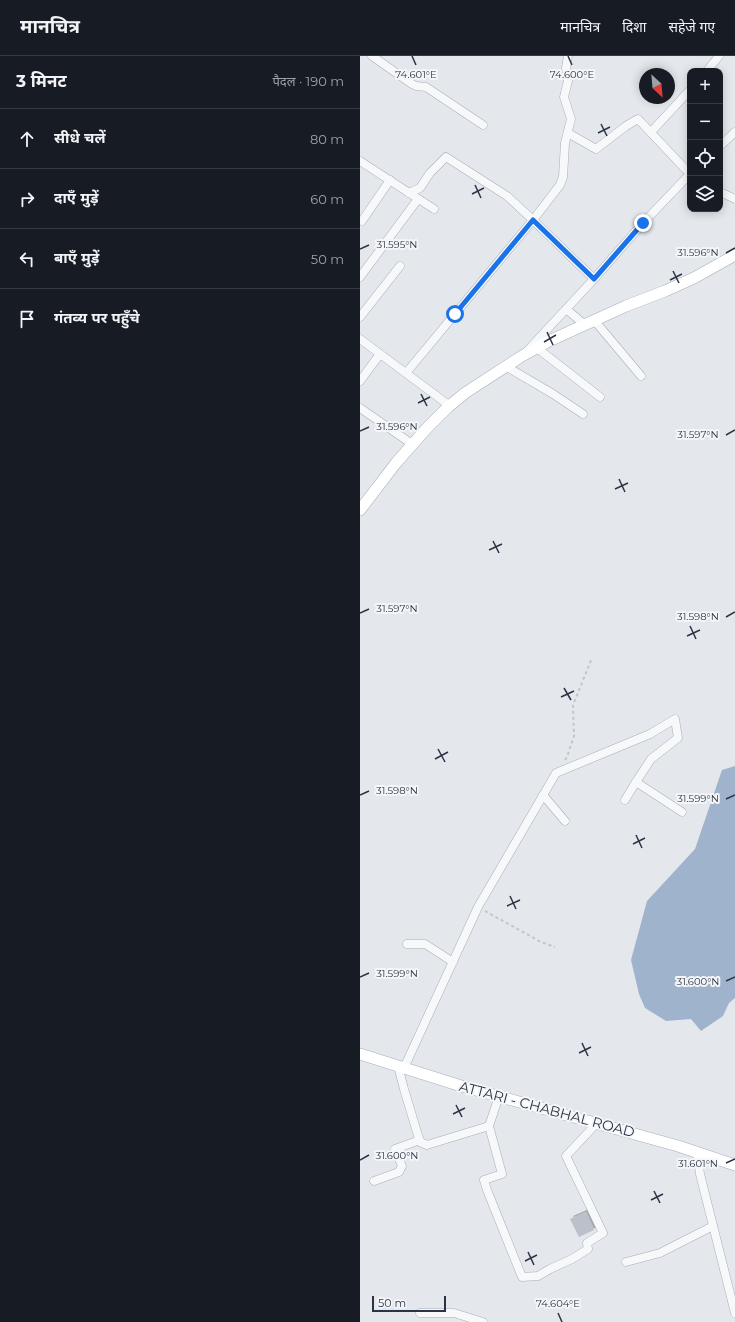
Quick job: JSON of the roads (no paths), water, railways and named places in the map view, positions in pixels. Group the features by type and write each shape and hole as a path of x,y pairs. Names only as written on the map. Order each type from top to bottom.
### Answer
{"street":[{"path":"372,56 412,84 416,86 426,86 436,92 483,125"},
{"path":"406,373 533,220 560,185 563,177 565,143 571,119 564,97 568,81 566,68 568,56"},
{"path":"709,68 719,56"},
{"path":"651,132 687,93"},
{"path":"568,133 596,149 626,126 638,119 687,171"},
{"path":"723,143 735,132"},
{"path":"409,193 420,188 430,173 446,157 507,196 594,279"},
{"path":"360,161 434,209"},
{"path":"522,356 594,279 643,223 688,176"},
{"path":"362,221 390,180"},
{"path":"723,193 735,199"},
{"path":"360,277 418,199"},
{"path":"360,510 412,444 465,393 522,356 589,322 734,259"},
{"path":"360,317 400,266"},
{"path":"566,309 589,322 641,376"},
{"path":"360,339 450,406"},
{"path":"537,348 600,397"},
{"path":"360,381 380,354"},
{"path":"507,367 583,414"},
{"path":"360,408 412,444"},
{"path":"489,1126 428,1145 420,1142 404,1089 401,1067 453,962 478,907 556,773 650,734 675,719 678,738 651,759 625,800"},
{"path":"636,782 682,812"},
{"path":"543,795 566,821"},
{"path":"407,944 425,944 453,962"},
{"name":"ATTARI - CHABHAL ROAD","path":"360,1054 458,1085 597,1123 735,1164"},
{"path":"499,1096 489,1126 502,1174 484,1180 486,1190 522,1277 538,1276 572,1259 588,1249 587,1243 603,1234 566,1156 597,1123"},
{"path":"374,1181 399,1172 402,1166 395,1149 420,1140"},
{"path":"697,1152 700,1174 735,1313"},
{"path":"626,1262 660,1253 713,1226"},
{"path":"420,1313 454,1313 483,1322"}],"water":[{"path":"735,766 735,998 729,1003 723,1016 701,1031 691,1019 666,1021 645,1008 639,994 631,960 647,901 695,849 722,770"}]}
